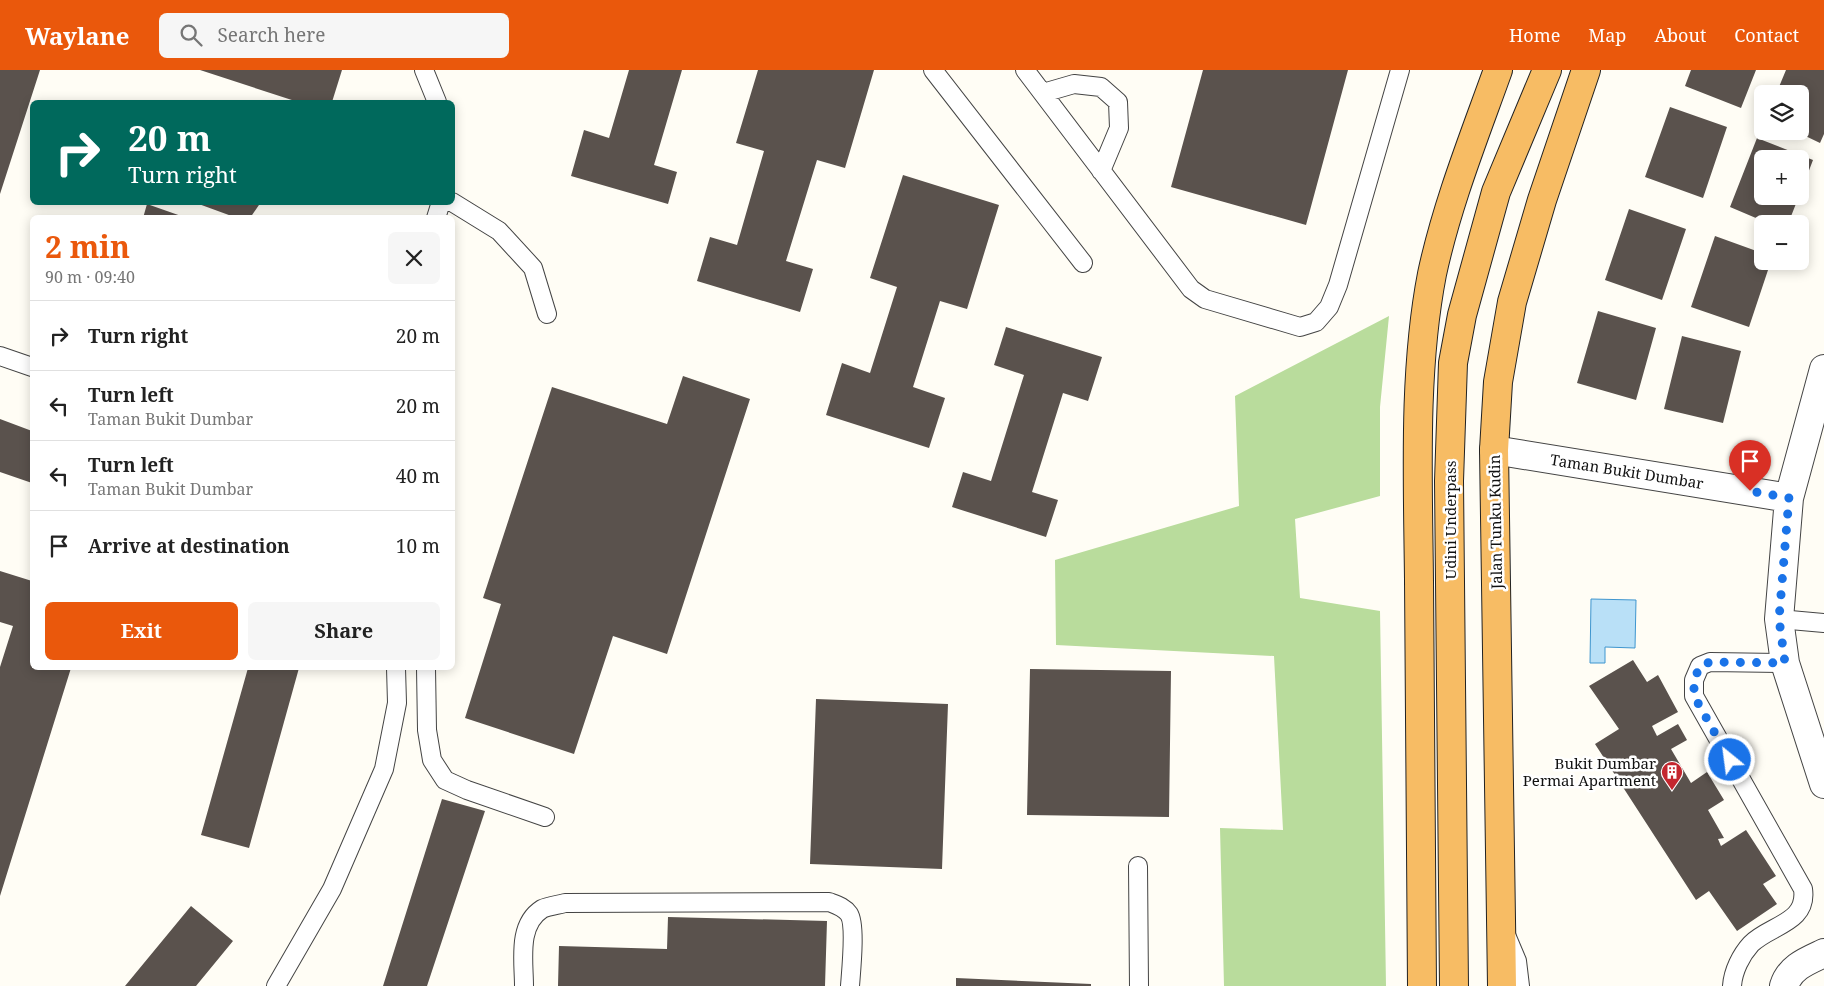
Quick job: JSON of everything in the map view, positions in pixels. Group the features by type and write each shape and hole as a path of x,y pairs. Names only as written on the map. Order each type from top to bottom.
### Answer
{"highway":[{"path":"1422,986 1418,471 1421,366 1432,275 1442,232 1498,70"},
{"name":"Udini Underpass","path":"1454,986 1449,481 1453,363 1462,315 1496,192 1547,70"},
{"name":"Jalan Tunku Kudin","path":"1502,986 1494,450 1498,382 1512,302 1542,200 1586,70"}],"street":[{"path":"1824,369 1789,498 1779,619 1785,663 1824,784"},
{"name":"Taman Bukit Dumbar","path":"1494,450 1789,498"},
{"path":"1784,986 1787,977 1802,963 1824,953"}],"lane":[{"path":"424,70 436,100"},
{"path":"933,70 1083,263"},
{"path":"1025,70 1191,289 1205,299 1300,327 1316,322 1329,307 1338,285 1400,70"},
{"path":"1043,93 1074,84 1101,87 1118,102 1119,128 1101,171"},
{"path":"455,204 499,232 533,268 547,314"},
{"path":"0,356 30,366"},
{"path":"1779,619 1824,623"},
{"path":"1732,986 1732,978 1741,958 1752,944 1793,917 1800,910 1804,899 1803,889 1694,696 1694,680 1700,666 1710,662 1785,663"},
{"path":"276,986 332,889 384,769 396,703 396,670"},
{"path":"426,670 428,730 432,760 445,780 467,790 545,817"},
{"path":"1138,866 1139,986"},
{"path":"524,986 524,935 532,918 543,908 565,903 819,902 829,902 842,906 850,916 852,930 850,986"},
{"path":"1501,925 1517,961 1520,986"}],"green space":[{"path":"1389,316 1380,407 1380,496 1295,519 1300,598 1380,611 1386,986 1224,986 1220,828 1283,830 1274,656 1056,645 1055,560 1239,506 1235,396"}],"water":[{"path":"1591,599 1636,600 1635,648 1605,647 1605,663 1590,663"}],"building":[{"path":"0,70 40,70 30,100 0,194"},
{"path":"200,70 342,70 333,100 292,100"},
{"path":"629,70 682,70 654,165 677,172 668,204 571,176 584,130 609,138"},
{"path":"758,70 874,70 845,168 817,160 786,261 813,269 800,312 697,281 710,237 737,245 764,151 736,143"},
{"path":"1203,70 1348,70 1306,225 1171,187"},
{"path":"1691,70 1756,70 1741,108 1685,86"},
{"path":"1786,70 1824,70 1824,134 1820,143 1809,138 1809,85 1780,85"},
{"path":"1670,107 1727,127 1703,198 1645,177"},
{"path":"1756,140 1762,140 1788,150 1754,150 1754,205 1795,205 1792,215 1754,215 1754,217 1730,207"},
{"path":"1809,158 1813,160 1809,170"},
{"path":"903,175 999,205 967,309 940,301 913,387 945,398 929,448 826,415 842,363 870,373 897,287 870,278"},
{"path":"147,205 150,205 178,215 144,215"},
{"path":"201,205 259,205 252,215 229,215"},
{"path":"1629,209 1686,229 1662,300 1605,280"},
{"path":"1715,236 1754,250 1754,270 1768,270 1749,327 1691,307"},
{"path":"1598,311 1656,328 1636,400 1577,383"},
{"path":"1006,327 1102,357 1088,401 1063,393 1032,492 1058,500 1046,537 952,507 963,472 991,481 1024,375 994,365"},
{"path":"1682,336 1741,351 1723,423 1664,409"},
{"path":"683,376 750,399 667,654 613,636 574,754 465,718 501,604 483,598 552,387 667,424"},
{"path":"0,419 30,430 30,482 0,472"},
{"path":"0,571 30,580 30,670 70,670 0,896 0,667 13,626 0,622"},
{"name":"Bukit Dumbar Permai Apartment","path":"1633,660 1647,682 1658,675 1678,712 1652,726 1657,736 1678,724 1687,740 1671,749 1691,783 1707,772 1724,800 1708,810 1724,838 1718,839 1721,846 1746,830 1776,876 1763,884 1777,904 1737,931 1709,891 1696,900 1595,744 1619,729 1589,686"},
{"path":"1030,669 1171,671 1169,817 1027,815"},
{"path":"247,670 298,670 249,848 201,835"},
{"path":"816,699 948,704 942,869 810,864"},
{"path":"442,799 485,811 427,986 383,986"},
{"path":"191,906 233,941 196,986 125,986"},
{"path":"668,917 827,921 825,986 558,986 559,946 667,949"},
{"path":"956,978 1091,984 1091,986 956,986"}],"place":[{"name":"Bukit Dumbar Permai Apartment","path":"1672,791"}],"route":[{"path":"1730,760 1694,696 1694,680 1700,666 1710,662 1785,663 1779,619 1789,498 1750,491"}]}
